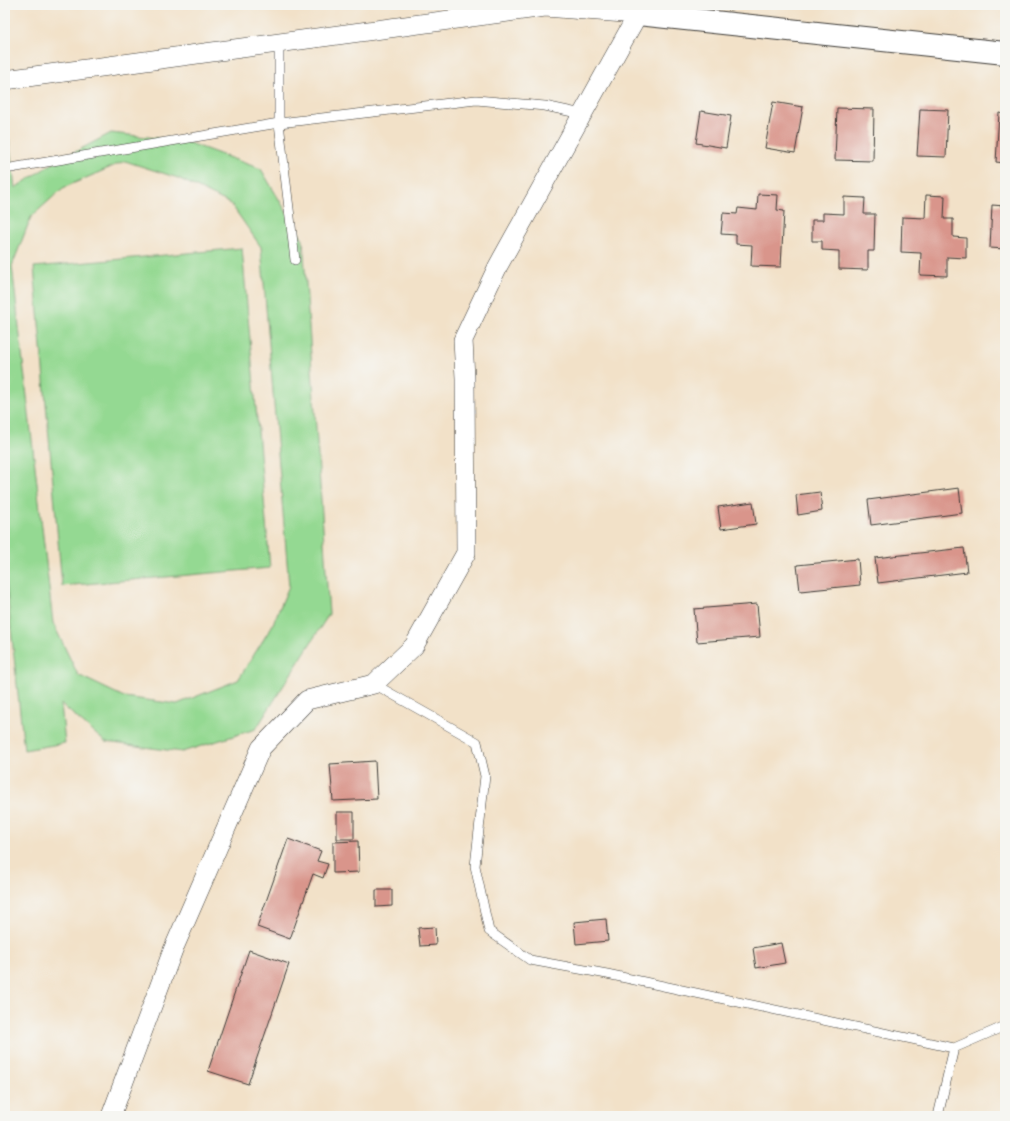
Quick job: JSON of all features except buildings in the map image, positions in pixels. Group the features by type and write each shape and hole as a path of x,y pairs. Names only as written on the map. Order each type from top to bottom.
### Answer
{"street":[{"path":"5,80 545,7 636,8 1005,53"},
{"path":"111,1116 173,950 261,748 307,700 374,684 414,646 466,553 465,378 462,340 498,266 582,114 636,8"}],"lane":[{"path":"279,43 279,124 295,260"},
{"path":"5,169 279,124 476,100 546,106 582,114"},
{"path":"374,684 477,742 485,776 475,866 489,931 530,960 607,974 954,1048 1005,1026"},
{"path":"938,1116 954,1048"}],"green space":[{"path":"111,133 184,141 261,169 303,240 329,614 256,729 182,752 105,742 61,704 65,743 24,750 5,573 5,140 9,139 15,188 50,165","holes":["125,161 178,178 231,204 261,247 289,586 272,626 238,680 177,704 124,697 78,675 53,623 12,266 31,217 63,188"]},
{"path":"242,248 270,568 62,586 34,267"}]}
